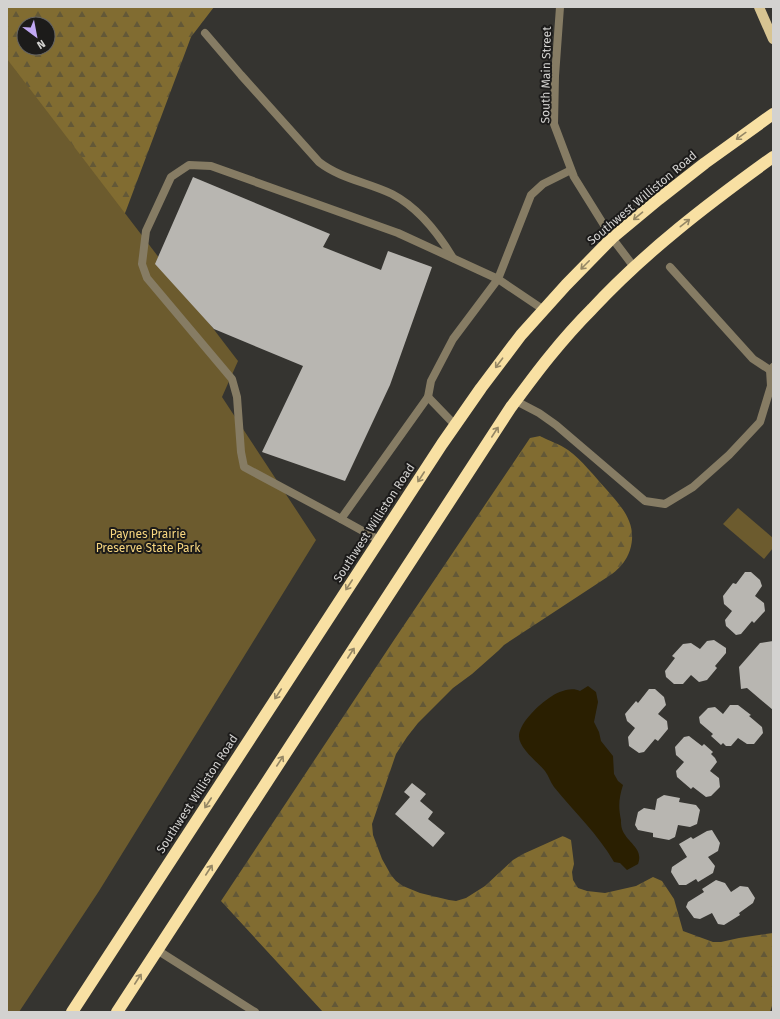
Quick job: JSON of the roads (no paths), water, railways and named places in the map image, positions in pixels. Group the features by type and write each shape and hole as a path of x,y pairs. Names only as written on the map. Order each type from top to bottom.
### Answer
{"highway":[{"name":"Southwest Williston Road","path":"72,1012 455,424 512,346 566,285 612,238 658,199 773,114"},
{"path":"117,1012 516,401 554,351 592,308 634,266 702,209 773,157"}],"main road":[{"path":"758,7 773,39"}],"street":[{"name":"South Main Street","path":"560,7 555,76 554,124 574,177 612,238 634,266"},
{"path":"205,32 241,75 319,162 330,170 392,194 412,207 442,238 453,258"},
{"path":"379,540 244,467 241,452 237,397 232,379 147,278 142,264 146,231 171,177 189,165 211,166 398,234 498,279 544,310"},
{"path":"341,519 428,397 431,381 453,339 498,279 531,196 543,184 571,170"},
{"path":"516,401 539,413 556,425 645,501 665,504 693,487 729,455 760,422 771,386 771,368 752,360 670,266"},
{"path":"428,397 455,424"},
{"path":"157,950 255,1012"}],"park label":[{"name":"Paynes Prairie Preserve State Park","path":"148,541"}]}
